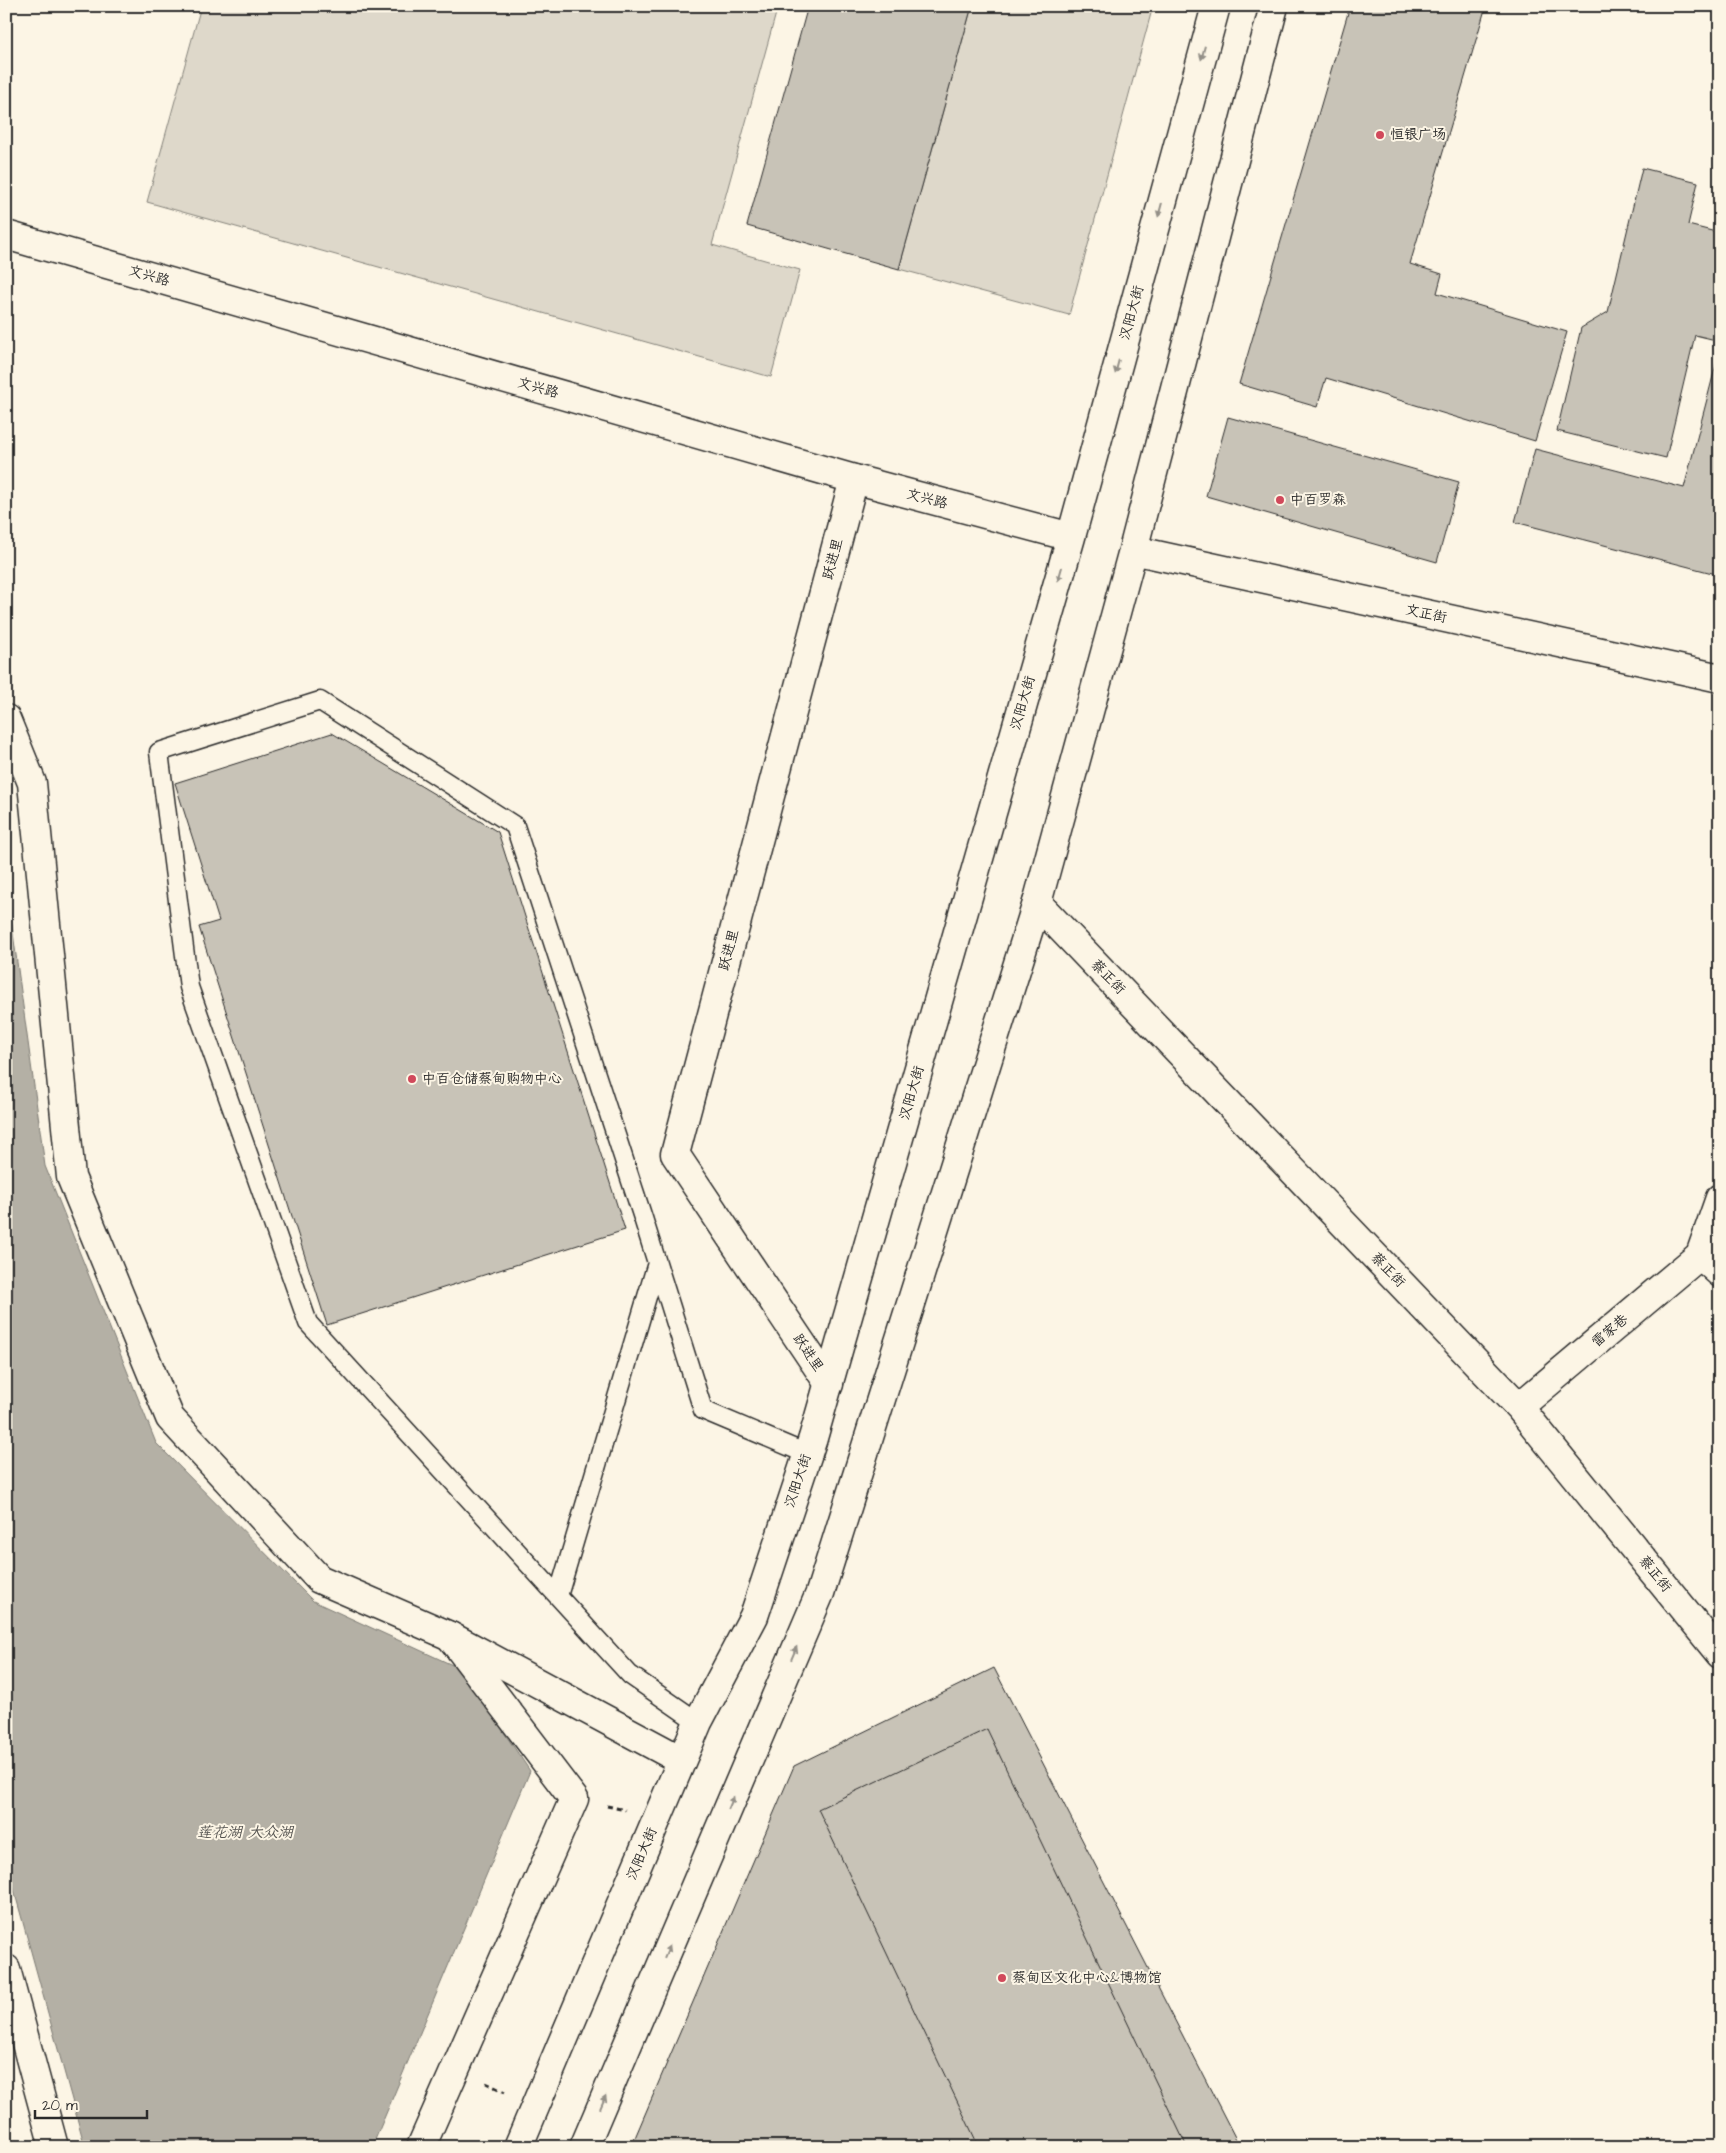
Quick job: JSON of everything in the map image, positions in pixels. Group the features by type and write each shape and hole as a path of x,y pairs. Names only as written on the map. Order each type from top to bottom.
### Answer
{"street":[{"name":"汉阳大街","path":"518,2147 681,1760 698,1722 754,1616 807,1454 829,1384 1071,537 1216,6"},
{"path":"584,2147 820,1593 1037,903 1133,550 1274,6"},
{"name":"文兴路","path":"6,234 854,479 1071,537"},
{"name":"跃进里","path":"829,1384 675,1154 854,479"},
{"name":"文正街","path":"1133,550 1720,678"},
{"path":"6,719 32,783 71,1177 170,1418 319,1579 450,1636 681,1760"},
{"name":"蔡正街","path":"1037,903 1519,1407 1720,1654"},
{"path":"1720,1198 1700,1255 1720,1273"},
{"name":"雷家巷","path":"1519,1407 1700,1255"},
{"path":"421,2147 574,1799 450,1636"},
{"path":"6,1969 54,2147"}],"lane":[{"path":"698,1722 630,1676 308,1323 189,987 159,752 320,701 515,826 703,1410 807,1454"},
{"path":"558,1596 657,1263"}],"path":[{"path":"574,1799 657,1817"},
{"path":"455,2069 535,2106"}],"shaded area":[{"path":"201,6 778,6 712,245 800,270 771,377 147,202"},
{"path":"972,6 1153,6 1069,315 899,269"}],"water":[{"name":"莲花湖 大众湖","path":"6,882 45,1166 156,1443 313,1601 461,1669 530,1771 372,2147 85,2147 6,1861"}],"building":[{"path":"808,6 972,6 899,269 747,226"},
{"name":"恒银广场","path":"1350,6 1486,6 1410,264 1442,274 1437,293 1567,332 1535,441 1326,378 1317,407 1239,384"},
{"path":"1642,168 1698,182 1688,225 1720,233 1720,341 1695,335 1666,458 1557,431 1581,328 1608,312"},
{"path":"1720,349 1720,575 1515,522 1535,449 1684,488"},
{"path":"1228,417 1459,482 1437,562 1206,496"},
{"name":"中百仓储蔡甸购物中心","path":"332,733 498,832 625,1230 327,1325 199,927 219,921 175,783"},
{"path":"994,1668 1240,2147 631,2147 794,1766"},
{"name":"蔡甸区文化中心&博物馆","path":"987,1729 1187,2147 979,2147 818,1809"}],"place":[{"name":"恒银广场","path":"1380,135"},
{"name":"中百罗森","path":"1280,500"},
{"name":"中百仓储蔡甸购物中心","path":"412,1079"},
{"name":"蔡甸区文化中心&博物馆","path":"1002,1978"}]}
